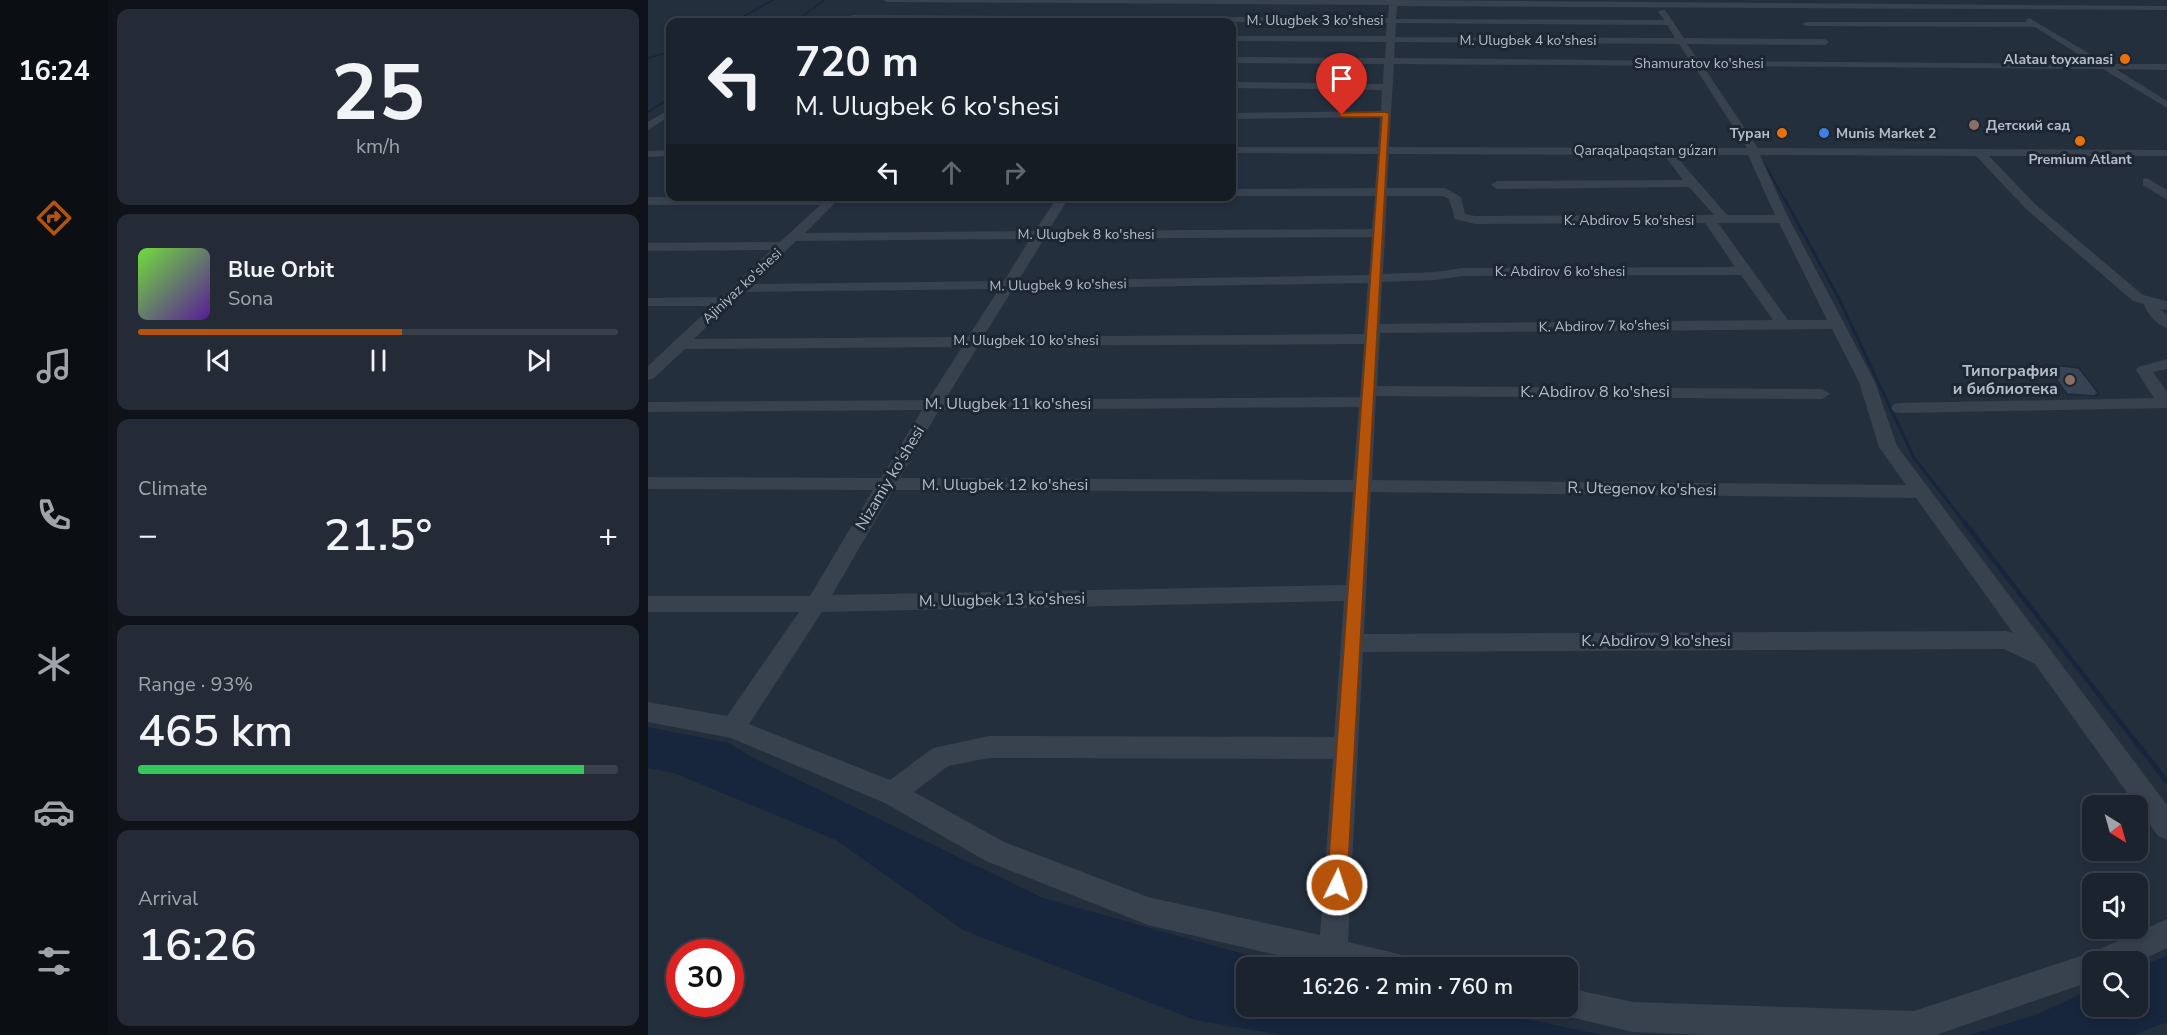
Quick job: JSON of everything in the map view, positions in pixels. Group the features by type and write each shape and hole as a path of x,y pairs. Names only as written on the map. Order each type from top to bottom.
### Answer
{"street":[{"path":"887,0 1558,4 1820,3 2167,8"},
{"path":"1029,18 1049,0"},
{"path":"1997,0 2167,105"},
{"path":"1180,18 1191,1"},
{"path":"1333,953 1393,2"},
{"path":"1655,2 1754,150 1754,156 1783,219 1867,382 1888,447 2167,827"},
{"path":"1820,3 1845,24"},
{"path":"1558,4 1580,63"},
{"name":"M. Ulugbek 3 ko'shesi","path":"872,6 853,17 873,18"},
{"name":"M. Ulugbek 3 ko'shesi","path":"1236,21 1669,23"},
{"path":"1833,50 1806,24 2038,25"},
{"name":"M. Ulugbek 4 ko'shesi","path":"1236,38 1825,42"},
{"path":"1840,57 1848,64"},
{"name":"Shamuratov ko'shesi","path":"1236,60 2167,67"},
{"path":"1236,85 1388,87"},
{"path":"1236,116 1386,114"},
{"path":"648,127 666,115"},
{"name":"Qaraqalpaqstan gúzarı","path":"1236,150 2167,153"},
{"path":"1666,150 1684,176 1694,183 1745,271 1783,324"},
{"path":"1979,152 2031,207 2138,298 2167,306"},
{"path":"648,154 666,153"},
{"path":"2147,182 2167,196"},
{"path":"1497,185 1694,183"},
{"path":"1236,192 1381,191"},
{"name":"K. Abdirov 5 ko'shesi","path":"1381,191 1445,192 1455,197 1459,216 1466,220 1783,219"},
{"path":"648,201 666,201"},
{"name":"Ajiniyaz ko'shesi","path":"650,371 832,201"},
{"name":"Nizamiy ko'shesi","path":"733,728 816,604 934,404 1061,201"},
{"name":"M. Ulugbek 8 ko'shesi","path":"648,248 1042,234 1378,233"},
{"name":"K. Abdirov 6 ko'shesi","path":"1376,277 1442,276 1462,272 1745,271"},
{"name":"M. Ulugbek 9 ko'shesi","path":"740,288 1352,281 1376,277"},
{"path":"648,302 726,301"},
{"path":"2151,303 2153,310 2167,323"},
{"name":"K. Abdirov 7 ko'shesi","path":"1372,334 1837,324"},
{"name":"M. Ulugbek 10 ko'shesi","path":"680,344 1372,334"},
{"path":"2167,364 2145,370 2155,390 2167,402"},
{"name":"K. Abdirov 8 ko'shesi","path":"1368,396 1822,394"},
{"name":"M. Ulugbek 11 ko'shesi","path":"648,407 1368,396"},
{"path":"1900,408 2167,402"},
{"name":"M. Ulugbek 12 ko'shesi","path":"648,483 1362,486"},
{"name":"R. Utegenov ko'shesi","path":"1362,486 1922,492"},
{"name":"M. Ulugbek 13 ko'shesi","path":"648,604 816,604 1355,593"},
{"name":"K. Abdirov 9 ko'shesi","path":"1352,643 1960,639 2007,640 2043,657"},
{"path":"648,712 733,728 894,794 996,852 1148,910 1351,957"},
{"path":"894,794 911,778 942,756 989,747 1346,748"},
{"path":"2128,951 2167,933"},
{"path":"1578,1005 1633,1017 1914,1028 2082,969"}],"water":[{"path":"648,727 729,743 753,758 1043,898 1254,957 1236,957 1236,1017 1517,1017 1602,1035 1283,1035 1195,1020 963,930 836,840 674,773 648,768"},
{"path":"2167,955 2167,1022 2133,1035 1970,1035 2038,1014 2082,994 2082,1017 2148,1017 2148,964"}],"building":[{"name":"Типография и библиотека","path":"2045,364 2079,368 2099,394 2096,394 2097,396 2067,394"}],"waterway":[{"path":"741,18 773,0"},
{"path":"800,18 824,0"},
{"path":"648,58 666,53"},
{"path":"648,112 666,101"},
{"path":"1764,163 1786,202"},
{"path":"1785,200 1838,297 1914,458 1965,523"},
{"path":"1964,522 2142,750"},
{"path":"2141,748 2167,782"}],"place":[{"name":"Alatau toyxanasi","path":"2125,59"},
{"name":"Детский сад","path":"1974,125"},
{"name":"Туран","path":"1782,133"},
{"name":"Munis Market 2","path":"1824,133"},
{"name":"Premium Atlant","path":"2080,141"},
{"name":"Типография и библиотека","path":"2070,380"}],"route":[{"path":"1337,885 1386,114 1342,115"}]}
